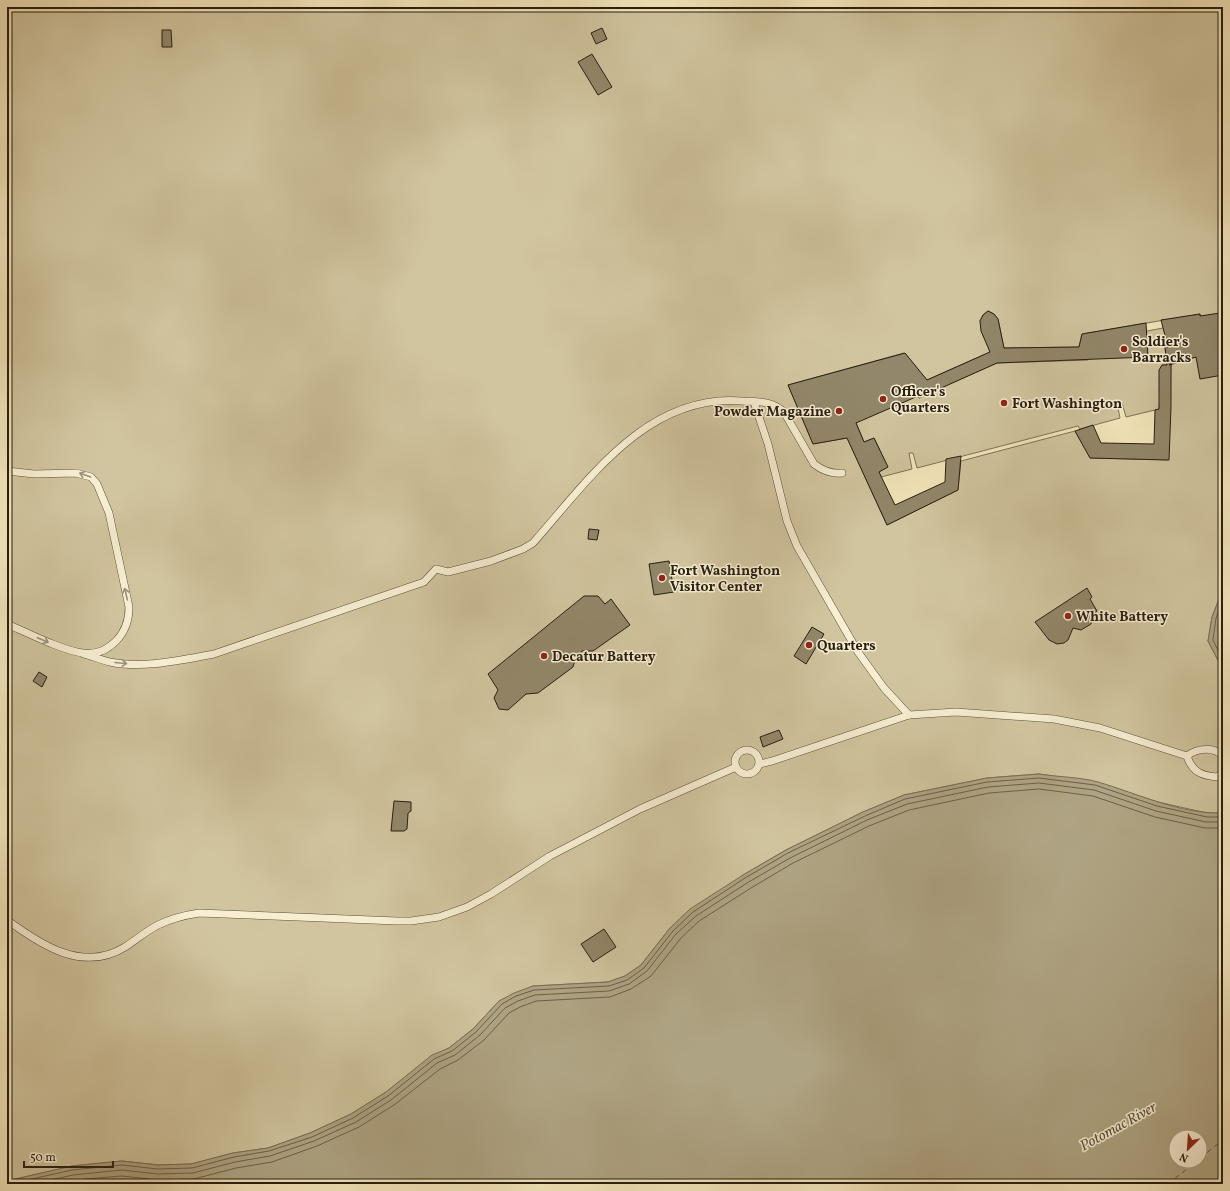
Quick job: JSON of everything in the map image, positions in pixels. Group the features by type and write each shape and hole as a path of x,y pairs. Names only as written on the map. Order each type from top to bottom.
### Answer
{"lane":[{"path":"7,624 70,651 111,662 148,664 185,660 214,654 424,582 436,569 448,572 462,569 491,561 523,549 532,543 591,475 634,435 673,413 707,403 722,401 754,402 769,403 777,406 784,412 814,464 821,470 830,473 842,473"},
{"path":"754,402 768,444 787,522 797,546 858,652 884,688 909,715"},
{"path":"7,471 34,474 84,474 91,477 97,484 104,498 127,598 129,614 121,635 113,644 97,653 84,654"},
{"path":"760,764 909,715 956,712 1054,720 1100,728 1187,756 1192,768 1203,774 1218,777 1223,771"},
{"path":"746,749 754,750 759,756 760,764 756,771 749,774 741,773 736,767 735,759 739,752 746,749"},
{"path":"1187,756 1194,750 1202,749 1217,752 1223,757"},
{"path":"7,920 49,948 72,956 95,957 117,951 158,925 199,913 396,921 411,921 439,917 473,904 550,856 640,809 736,767"}],"shaded area":[{"path":"7,7 1223,7 1223,589 1212,617 1208,641 1223,670 1223,813 1207,813 1158,802 1096,782 1039,774 987,778 904,795 863,812 786,850 743,875 670,928 641,965 625,976 608,982 533,986 499,1001 473,1029 449,1048 432,1056 386,1092 351,1114 310,1133 268,1148 233,1153 191,1164 158,1165 122,1161 72,1166 7,1181","holes":["988,311 994,314 998,319 1004,348 1079,347 1082,334 1200,314 1203,355 1171,364 1168,460 1090,458 1075,431 961,461 958,490 887,525 847,438 813,444 788,385 904,353 927,380 990,352 980,321 983,315"]},
{"path":"1163,328 1185,342 1165,348 1167,365 1162,365 1159,409 1126,417 1122,403 1117,403 1120,418 1080,429 1078,426 917,468 913,453 909,453 912,469 881,477 879,472 888,467 874,438 864,442 855,420 903,374 919,397 997,363 1088,360 1094,341"}],"water":[{"path":"1223,589 1223,670 1208,641 1212,617"},
{"name":"Potomac River","path":"1039,774 1084,779 1098,782 1175,807 1223,813 1223,1184 7,1184 7,1181 72,1166 122,1161 158,1165 191,1164 233,1153 268,1148 310,1133 351,1114 386,1092 432,1055 449,1048 473,1029 499,1001 514,993 533,986 608,982 625,976 641,965 670,928 690,909 743,875 786,850 863,812 904,795 987,778"}],"building":[{"path":"602,28 607,39 596,44 591,33"},
{"path":"162,30 171,30 172,47 162,47"},
{"path":"592,54 612,87 598,95 578,62"},
{"path":"988,311 994,314 998,319 1004,348 1079,347 1082,334 1146,323 1148,357 997,363 919,398 918,396 856,423 864,442 874,438 888,467 879,472 895,505 945,482 946,459 961,456 958,490 887,525 847,438 813,444 788,385 905,353 927,380 990,352 981,331 980,321 983,315"},
{"path":"1220,313 1223,347 1223,375 1200,379 1196,357 1171,364 1169,460 1090,458 1075,431 1093,425 1101,443 1154,444 1155,410 1159,409 1159,370 1162,365 1167,365 1166,358 1168,356 1166,356 1165,347 1168,347 1161,320 1200,314 1200,316"},
{"path":"589,529 599,530 597,540 588,539"},
{"name":"Fort Washington Visitor Center","path":"669,561 674,592 654,595 649,564"},
{"name":"White Battery","path":"1087,588 1092,597 1090,599 1097,611 1093,615 1091,624 1081,630 1073,628 1068,640 1064,643 1057,644 1049,640 1035,622"},
{"name":"Decatur Battery","path":"584,596 598,596 605,604 611,599 630,625 593,651 582,651 575,660 573,667 538,693 526,694 508,710 499,709 494,698 498,690 488,674"},
{"name":"Quarters","path":"812,627 824,634 806,664 794,656"},
{"path":"39,672 47,677 42,687 33,681"},
{"path":"779,730 783,739 763,747 760,737"},
{"path":"394,801 411,802 411,811 408,813 407,829 404,831 391,831"},
{"path":"604,929 616,947 593,962 581,944"}],"ferry route":[{"path":"1208,1152 1223,1140"},
{"path":"1168,1184 1187,1169"}],"place":[{"name":"Soldier's Barracks","path":"1124,349"},
{"name":"Officer's Quarters","path":"883,399"},
{"name":"Fort Washington","path":"1004,403"},
{"name":"Powder Magazine","path":"839,411"},
{"name":"Fort Washington Visitor Center","path":"662,578"},
{"name":"White Battery","path":"1068,616"},
{"name":"Quarters","path":"809,645"},
{"name":"Decatur Battery","path":"544,656"}]}
